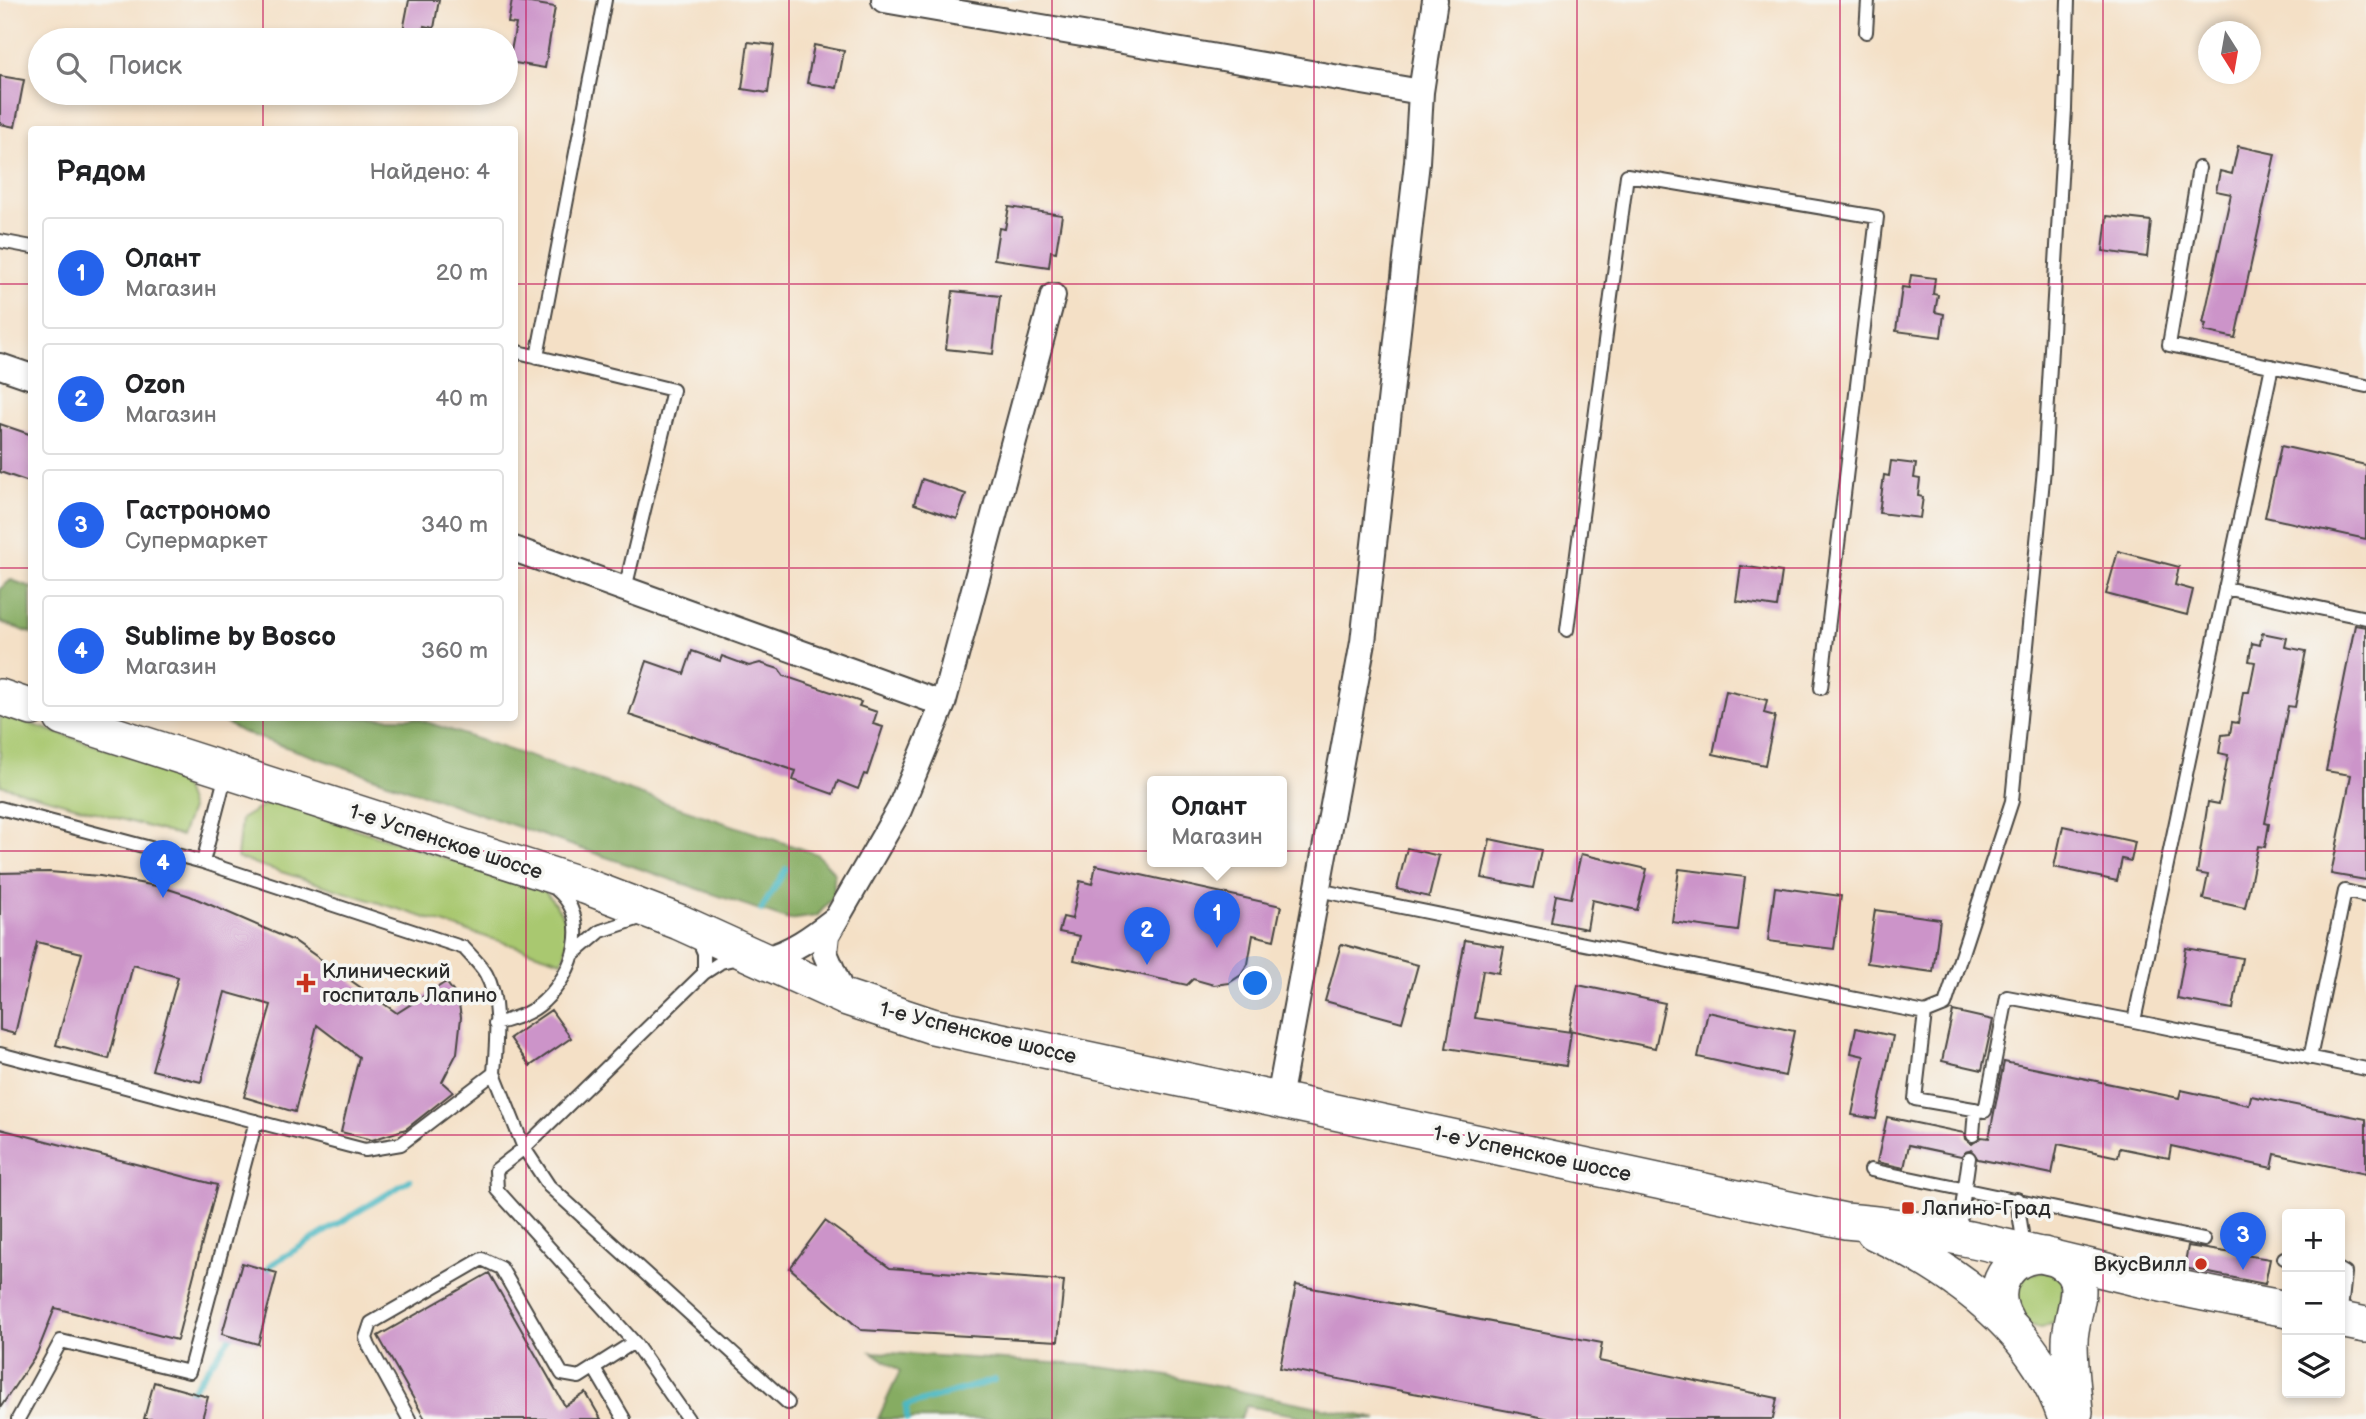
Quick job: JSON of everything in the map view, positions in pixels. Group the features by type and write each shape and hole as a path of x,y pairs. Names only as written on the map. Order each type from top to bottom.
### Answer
{"main road":[{"path":"0,697 28,707"},
{"name":"1-е Успенское шоссе","path":"71,721 533,870 670,918 761,957 844,997 932,1026 1844,1221 1907,1227 1958,1236 2158,1284 2282,1309"},
{"name":"1-е Успенское шоссе","path":"1844,1221 1896,1242 1940,1268 2009,1323 2033,1336 2049,1335 2063,1328 2076,1313 2112,1291 2158,1284"},
{"path":"2009,1323 1998,1298 2004,1275 2021,1259 2040,1254 2066,1265 2075,1278 2080,1293 2070,1340 2075,1419"},
{"path":"2345,1321 2366,1325"},
{"name":"1-е Успенское шоссе","path":"2009,1323 2042,1364 2066,1419"}],"street":[{"path":"884,0 1421,92"},
{"path":"1279,1099 1363,642 1417,162 1421,92 1435,0"},
{"path":"844,997 825,953 827,935 899,810 943,704 1052,296"},
{"path":"0,366 28,376"},
{"path":"518,550 943,704"},
{"path":"761,957 783,955 835,920"}],"lane":[{"path":"537,357 606,0"},
{"path":"1866,32 1868,0"},
{"path":"1318,890 1925,1013 1945,1005 2012,801 2044,469 2065,109 2068,0"},
{"path":"2199,168 2169,345 2366,386"},
{"path":"1567,630 1627,175 1877,217 1821,688"},
{"path":"0,241 28,246"},
{"path":"518,352 673,390 625,589"},
{"path":"2134,1021 2272,366"},
{"path":"2225,588 2366,618"},
{"path":"203,862 226,771"},
{"path":"0,808 203,862 464,948 486,974 495,1003 494,1073 524,1148 549,1186 788,1403"},
{"path":"495,1024 520,1017 544,1002 564,976 574,954 576,919 570,901 533,870"},
{"path":"2310,1058 2345,891 2366,896"},
{"path":"574,954 601,931 631,919 670,918 698,939 704,953 704,973"},
{"path":"688,1419 634,1342 497,1190 496,1170 524,1148 704,973 721,962 761,957"},
{"path":"1925,1013 1915,1100 1985,1111 2007,997 2366,1069"},
{"path":"0,1054 365,1150 401,1144 494,1073"},
{"path":"1973,1135 1975,1109"},
{"path":"18,1419 61,1340 189,1372 256,1121"},
{"path":"1958,1236 1969,1158"},
{"path":"1871,1170 2204,1240"},
{"path":"2017,1199 2040,1254"},
{"path":"409,1419 369,1346 368,1330 371,1323 482,1259 501,1268 562,1374 579,1377 634,1342"},
{"path":"593,1368 624,1419"}],"green space":[{"path":"11,580 28,586 28,632 0,622 0,589"},
{"path":"0,714 162,767 184,788 191,809 181,836 0,785"},
{"path":"222,721 424,721 817,854 834,872 834,896 817,916 789,920 242,732"},
{"path":"271,801 545,891 566,923 568,940 562,961 237,858 241,819"},
{"path":"2055,1268 2065,1276 2058,1321 2041,1328 2022,1323 2011,1279"},
{"path":"872,1352 1085,1365 1162,1375 1377,1419 1316,1419 1246,1406 1240,1419 878,1419 900,1371"}],"building":[{"path":"409,0 439,0 434,28 404,28"},
{"path":"512,0 555,7 545,68 518,64 518,28 515,28 516,24 508,23"},
{"path":"748,42 774,45 768,93 742,89"},
{"path":"814,45 844,51 837,88 807,83"},
{"path":"0,76 24,80 15,127 0,124"},
{"path":"2238,146 2275,154 2235,338 2204,331 2206,324 2203,323 2231,194 2216,191 2220,171 2232,174"},
{"path":"1009,207 1062,215 1056,252 1051,251 1049,267 994,259 999,228 1005,229"},
{"path":"2107,216 2151,221 2147,257 2103,251"},
{"path":"1911,275 1935,278 1933,294 1938,295 1935,312 1944,314 1941,337 1896,331 1902,287 1909,288"},
{"path":"953,291 1000,296 993,354 946,349"},
{"path":"0,424 28,434 28,482 0,472"},
{"path":"2281,446 2366,465 2366,539 2265,517"},
{"path":"1891,461 1916,464 1914,478 1920,479 1918,496 1923,497 1920,518 1879,513 1884,475 1889,476"},
{"path":"922,479 966,494 957,519 914,504"},
{"path":"2118,551 2179,567 2175,585 2193,590 2187,615 2106,594"},
{"path":"1741,566 1782,572 1777,607 1736,601"},
{"path":"2355,625 2366,627 2366,880 2331,874 2351,775 2326,771"},
{"path":"2262,633 2287,638 2285,647 2306,651 2295,707 2288,706 2265,823 2269,824 2265,847 2258,846 2245,908 2203,899 2208,875 2197,873 2208,802 2219,804 2228,755 2219,753 2222,735 2230,734 2232,722 2238,723 2243,692 2249,692 2255,662 2249,661 2252,643 2260,645"},
{"path":"692,651 720,661 722,656 749,666 760,663 779,669 784,676 861,702 859,706 877,712 873,724 883,727 867,775 864,774 858,789 838,781 833,794 793,780 796,771 629,715 647,661 684,674"},
{"path":"1726,691 1767,700 1764,713 1775,716 1765,765 1713,754"},
{"path":"2063,826 2135,842 2131,861 2122,859 2117,881 2054,867"},
{"path":"1490,839 1541,850 1533,888 1482,878"},
{"path":"1407,848 1439,856 1429,897 1397,889"},
{"path":"1581,854 1647,869 1637,910 1592,900 1587,929 1551,922 1556,895 1571,898"},
{"path":"1096,865 1281,906 1274,940 1253,935 1248,964 1241,975 1229,983 1214,985 1193,979 1187,985 1074,960 1080,936 1059,932 1063,917 1072,919 1080,881 1092,884"},
{"path":"1679,869 1745,877 1738,931 1672,922"},
{"path":"49,872 100,876 162,887 190,896 296,942 397,1013 446,982 458,998 461,1017 457,1053 442,1082 453,1092 406,1129 372,1140 341,1132 359,1057 317,1025 295,1112 244,1097 271,1005 225,992 201,1082 152,1070 178,977 133,965 109,1059 56,1045 82,953 37,942 15,1034 0,1030 0,873"},
{"path":"1775,887 1841,896 1834,949 1768,941"},
{"path":"1875,910 1940,919 1933,972 1867,963"},
{"path":"1465,940 1504,947 1499,973 1483,970 1475,1018 1571,1032 1566,1066 1446,1048"},
{"path":"1341,944 1418,965 1402,1022 1325,1001"},
{"path":"2186,948 2242,958 2233,1009 2177,999"},
{"path":"1578,985 1665,1003 1655,1048 1569,1030"},
{"path":"551,1010 571,1038 530,1066 510,1038"},
{"path":"1953,1011 1993,1020 1982,1070 1942,1061"},
{"path":"1708,1012 1794,1031 1785,1076 1698,1057"},
{"path":"1856,1028 1893,1036 1876,1119 1852,1115 1864,1056 1851,1053"},
{"path":"2004,1062 2179,1098 2181,1090 2249,1105 2251,1096 2366,1119 2366,1174 2275,1154 2272,1168 2171,1146 2169,1158 2120,1148 2118,1157 2058,1144 2052,1174 1978,1159 1971,1150 1961,1156 1909,1145 1904,1168 1877,1162 1887,1117 1964,1133 1965,1139 1972,1144 1981,1137 1989,1138"},
{"path":"0,1129 217,1185 177,1340 55,1308 37,1353 0,1408"},
{"path":"825,1221 890,1268 1064,1281 1058,1341 861,1330 790,1268"},
{"path":"2188,1246 2270,1259 2265,1284 2184,1268"},
{"path":"242,1263 277,1273 258,1344 222,1334"},
{"path":"489,1273 565,1406 586,1393 601,1419 425,1419 378,1336"},
{"path":"1296,1285 1602,1343 1599,1361 1777,1398 1773,1419 1551,1419 1280,1368"},
{"path":"154,1382 208,1397 202,1419 144,1419"}],"waterway":[{"path":"761,910 786,869"},
{"path":"264,1276 272,1264 410,1180"},
{"path":"187,1397 234,1332"},
{"path":"907,1419 906,1406 995,1380"}],"place":[{"name":"Sublime by Bosco","path":"163,898"},
{"name":"Олант","path":"1217,948"},
{"name":"Ozon","path":"1147,965"},
{"name":"Клинический госпиталь Лапино","path":"306,983"},
{"name":"Лапино-Град","path":"1908,1208"},
{"name":"ВкусВилл","path":"2201,1264"},
{"name":"Гастрономо","path":"2243,1270"}]}
